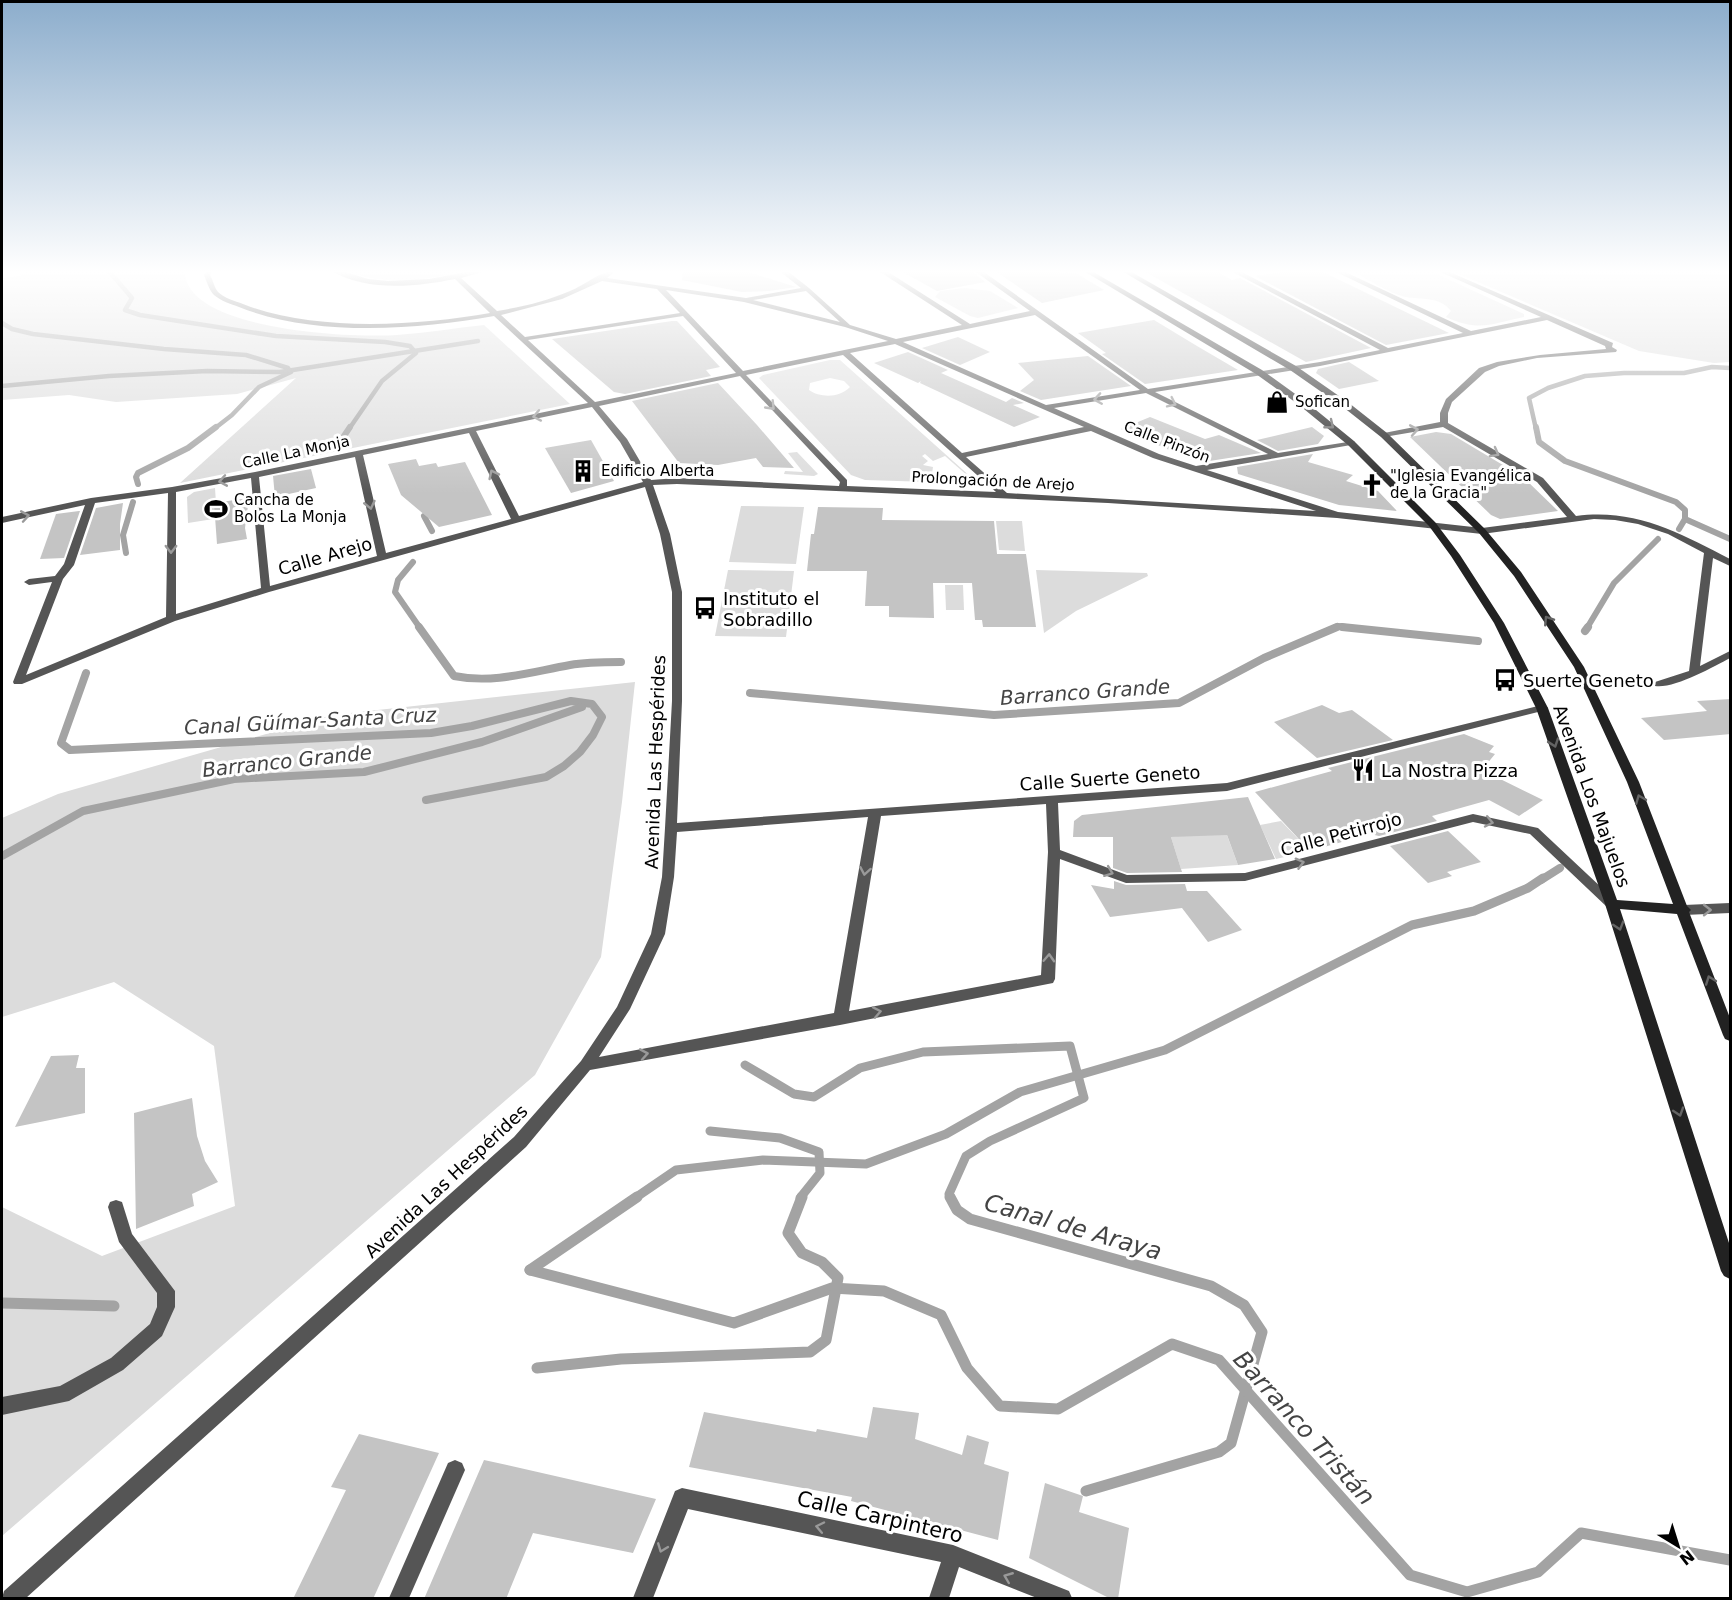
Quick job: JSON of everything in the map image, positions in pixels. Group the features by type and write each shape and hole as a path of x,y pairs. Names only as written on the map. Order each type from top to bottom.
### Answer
{"street":[{"name":"Avenida Las Hespérides","path":"11,1599 520,1142 586,1065 623,1009 658,934 668,877 677,701 677,591 665,534 648,483 624,441 594,405 530,345"},
{"path":"712,345 844,482 842,488"},
{"name":"Calle La Monja","path":"2,520 49,512 91,501 172,490 255,475 880,345"},
{"name":"Calle Pinzón","path":"903,345 1156,456 1337,515 1482,531 1594,516 1629,519 1671,532 1731,563"},
{"path":"1082,345 1147,391 1276,455"},
{"name":"Avenida Los Majuelos","path":"1212,345 1259,372 1351,442 1432,524 1499,623 1542,708 1612,904 1731,1272"},
{"name":"Avenida Los Majuelos","path":"1253,345 1293,368 1384,435 1482,531 1518,574 1579,667 1633,782 1731,1035"},
{"path":"1376,345 1386,350"},
{"path":"1045,407 1293,368 1412,345"},
{"path":"1444,424 1444,413 1449,401 1482,370 1497,363 1613,350 1606,345"},
{"path":"845,353 1004,495"},
{"path":"1384,435 1444,424 1540,480 1574,519"},
{"path":"959,456 1092,428"},
{"path":"471,429 516,520"},
{"path":"1194,470 1351,442"},
{"path":"358,452 382,557"},
{"path":"255,475 266,590"},
{"name":"Prolongación de Arejo","path":"648,483 677,481 1004,495 1337,515"},
{"name":"Calle Arejo","path":"58,578 18,682 171,619 266,590 648,483"},
{"path":"171,619 172,490"},
{"path":"29,582 58,578 69,565 91,501"},
{"path":"1694,673 1709,551"},
{"path":"1659,684 1694,673 1731,654"},
{"name":"Calle Suerte Geneto","path":"671,828 1227,787 1542,708"},
{"path":"586,1065 1048,979 1054,852 1052,801"},
{"path":"840,1019 875,814"},
{"name":"Calle Petirrojo","path":"1054,852 1126,879 1245,878 1473,818 1534,831 1612,904"},
{"path":"1612,904 1683,910 1731,908"},
{"path":"2,1406 63,1395 117,1364 156,1330 166,1307 166,1291 125,1237 116,1207"},
{"path":"399,1599 455,1470"},
{"name":"Calle Carpintero","path":"643,1599 682,1498 953,1555 1062,1599"},
{"path":"939,1599 953,1555"}],"shaded area":[{"path":"2,345 505,345 570,404 180,483 296,378 237,394 116,402 69,395 2,400"},
{"path":"1624,345 1730,345 1730,362 1714,363 1639,351"},
{"path":"830,360 840,360 972,478 962,483 865,480 851,475 759,378 763,375","holes":["830,378 844,381 850,387 846,391 830,396 809,390 810,383","925,454 933,461 945,456 969,477 960,482 931,480 933,467 923,465 928,461 922,456"]},
{"path":"797,452 818,474 814,476 784,474 785,471 803,472 788,453"},
{"name":"Cancha de Bolos La Monja","path":"215,488 216,503 244,499 245,514 188,523 187,497 194,492"},
{"path":"741,506 804,507 796,564 729,562"},
{"path":"996,521 1022,521 1025,551 999,550"},
{"path":"728,570 794,571 786,637 715,636"},
{"path":"1036,570 1147,573 1148,576 1076,611 1044,633"},
{"path":"945,585 963,585 964,610 946,610"},
{"path":"635,682 622,802 601,957 535,1075 2,1536 2,1207 102,1256 235,1206 214,1046 114,982 2,1017 2,818 58,794 332,715"},
{"path":"1281,821 1310,851 1276,859 1260,825"},
{"path":"1225,830 1238,865 1181,869 1171,837"}],"building":[{"path":"559,345 699,345 720,367 706,370 711,376 625,394 614,392"},
{"path":"933,345 974,345 990,352 960,365 922,348"},
{"path":"1094,345 1195,345 1238,370 1145,384 1102,354 1106,353"},
{"path":"1275,345 1365,345 1371,348 1306,362"},
{"path":"908,352 948,370 941,373 1006,402 1012,398 1024,403 1013,405 1040,417 1014,427 920,383 921,381 918,383 874,363"},
{"path":"1088,356 1131,386 1041,400 1020,391 1034,380 1018,363"},
{"path":"1349,362 1379,381 1339,389 1316,373 1318,369"},
{"path":"718,383 794,468 763,467 756,458 718,465 679,463 632,401"},
{"path":"1150,417 1205,439 1219,435 1261,453 1203,462 1190,459 1121,429"},
{"path":"1312,427 1324,436 1318,444 1278,451 1257,440"},
{"path":"1436,432 1451,434 1523,477 1558,511 1500,519 1491,515 1410,437"},
{"name":"Edificio Alberta","path":"591,440 614,481 571,493 545,448"},
{"path":"1313,454 1308,462 1353,475 1346,481 1378,491 1397,511 1339,505 1238,474 1237,467"},
{"path":"416,459 419,466 436,463 438,467 465,462 492,515 439,527 401,495 388,464"},
{"path":"311,469 316,488 275,497 273,476"},
{"path":"249,498 245,528 247,539 217,544 214,503"},
{"path":"123,503 120,550 80,555 96,508"},
{"path":"818,507 883,508 882,520 994,521 997,554 1026,554 1036,627 983,627 982,620 975,620 972,583 933,583 934,618 889,617 889,606 865,606 867,571 807,571 811,534 814,534"},
{"path":"80,511 64,558 40,559 56,514"},
{"path":"1731,699 1731,734 1664,740 1641,718 1707,711 1697,701"},
{"path":"1322,705 1339,713 1352,710 1393,740 1317,758 1274,722"},
{"path":"1464,734 1494,746 1489,752 1495,754 1482,770 1543,800 1519,816 1489,800 1432,816 1437,821 1379,836 1370,834 1310,851 1255,792 1332,771 1328,768"},
{"path":"1248,797 1275,859 1238,865 1227,835 1171,837 1182,872 1127,873 1113,868 1113,837 1073,837 1074,821 1082,815"},
{"path":"1448,831 1481,862 1447,872 1452,876 1428,883 1390,846"},
{"path":"1114,881 1126,885 1185,884 1187,891 1207,891 1242,930 1208,942 1182,908 1110,917 1091,885 1114,889"},
{"path":"79,1055 76,1068 85,1068 85,1113 15,1127 51,1056"},
{"path":"192,1098 197,1136 205,1161 218,1182 192,1194 194,1206 136,1229 134,1113"},
{"path":"873,1407 919,1413 915,1439 962,1455 967,1435 989,1442 984,1464 1009,1472 998,1540 851,1501 852,1497 689,1467 704,1412 816,1432 817,1429 867,1438"},
{"path":"359,1434 439,1453 373,1599 293,1599 346,1490 331,1487"},
{"path":"484,1460 656,1499 633,1553 533,1533 506,1599 424,1599"},
{"path":"1045,1483 1083,1496 1079,1512 1129,1528 1118,1599 1111,1599 1029,1558"}],"waterway":[{"name":"Canal Güímar-Santa Cruz","path":"126,345 246,355 290,370"},
{"name":"Canal de Araya","path":"402,345 410,346 414,351"},
{"path":"414,351 455,345"},
{"path":"290,370 414,351"},
{"name":"Canal de Araya","path":"349,429 382,381 416,353 414,351"},
{"name":"Barranco Grande","path":"1536,429 1529,398 1548,388 1585,376 1624,373 1684,373 1712,367 1730,368"},
{"path":"2,386 109,376 207,371 290,370"},
{"name":"Canal Güímar-Santa Cruz","path":"214,429 232,415 259,387 291,372 290,370"},
{"name":"Canal Güímar-Santa Cruz","path":"138,484 136,477 138,473 188,448 216,427"},
{"name":"Canal de Araya","path":"343,447 344,436 350,427"},
{"name":"Barranco Grande","path":"1536,427 1539,442 1565,461 1676,502 1685,510 1685,519"},
{"name":"Canal Güímar-Santa Cruz","path":"126,553 123,535 133,502"},
{"name":"Canal de Araya","path":"424,516 432,531"},
{"name":"Barranco Grande","path":"1679,529 1685,519"},
{"path":"1685,519 1730,539"},
{"name":"Barranco Grande","path":"1587,628 1614,583 1658,539"},
{"name":"Canal de Araya","path":"413,562 398,580 395,592 420,628"},
{"name":"Barranco Grande","path":"1333,628 1338,626 1354,628"},
{"name":"Canal de Araya","path":"419,627 454,676 498,678 576,664 621,662"},
{"name":"Barranco Grande","path":"750,693 994,715 1179,703 1264,658 1337,627"},
{"name":"Barranco Grande","path":"1342,627 1478,641"},
{"name":"Barranco Grande","path":"1585,631 1588,627"},
{"name":"Canal Güímar-Santa Cruz","path":"86,673 61,743 70,750 431,733 472,726 571,701 592,704 602,717 593,735 580,752 564,766 546,777 426,800"},
{"name":"Barranco Grande","path":"2,856 83,811 234,779 364,772 482,742 582,707"},
{"path":"1541,880 1560,868"},
{"path":"1078,1075 1165,1050 1412,925 1474,911 1528,888 1543,878"},
{"name":"Canal de Araya","path":"745,1065 794,1094 814,1097 860,1068 923,1052 1070,1046 1078,1075"},
{"path":"819,1162 866,1164 946,1134 1020,1092 1078,1075"},
{"name":"Canal de Araya","path":"951,1198 949,1194 966,1156 990,1141 1084,1098 1078,1075"},
{"name":"Canal Güímar-Santa Cruz","path":"710,1131 780,1138 819,1152 819,1162"},
{"path":"635,1198 676,1170 763,1160 819,1162"},
{"name":"Canal Güímar-Santa Cruz","path":"800,1198 820,1173 819,1162"},
{"name":"Barranco Tristán","path":"637,1197 530,1270 734,1323 836,1288"},
{"name":"Canal Güímar-Santa Cruz","path":"802,1197 788,1233 802,1253 822,1262 838,1278 836,1288"},
{"name":"Canal de Araya","path":"950,1197 957,1210 970,1219 1211,1286 1244,1305 1262,1332 1246,1390"},
{"name":"Canal Güímar-Santa Cruz","path":"537,1368 621,1359 810,1352 826,1340 836,1288"},
{"name":"Barranco Tristán","path":"836,1288 884,1291 941,1315 967,1368 1000,1406 1058,1409 1172,1344 1219,1360 1246,1390"},
{"path":"2,1303 114,1306"},
{"name":"Canal de Araya","path":"1086,1491 1219,1452 1231,1443 1246,1390"},
{"name":"Barranco Tristán","path":"1246,1390 1410,1575 1467,1592 1538,1572 1581,1533 1730,1560"}],"place":[{"name":"Sofican","path":"1277,402"},
{"name":"Edificio Alberta","path":"583,471"},
{"name":"\"Iglesia Evangélica de la Gracia\"","path":"1372,485"},
{"name":"Cancha de Bolos La Monja","path":"216,509"},
{"name":"Instituto el Sobradillo","path":"705,608"},
{"name":"Suerte Geneto","path":"1505,680"},
{"name":"La Nostra Pizza","path":"1363,770"}]}
